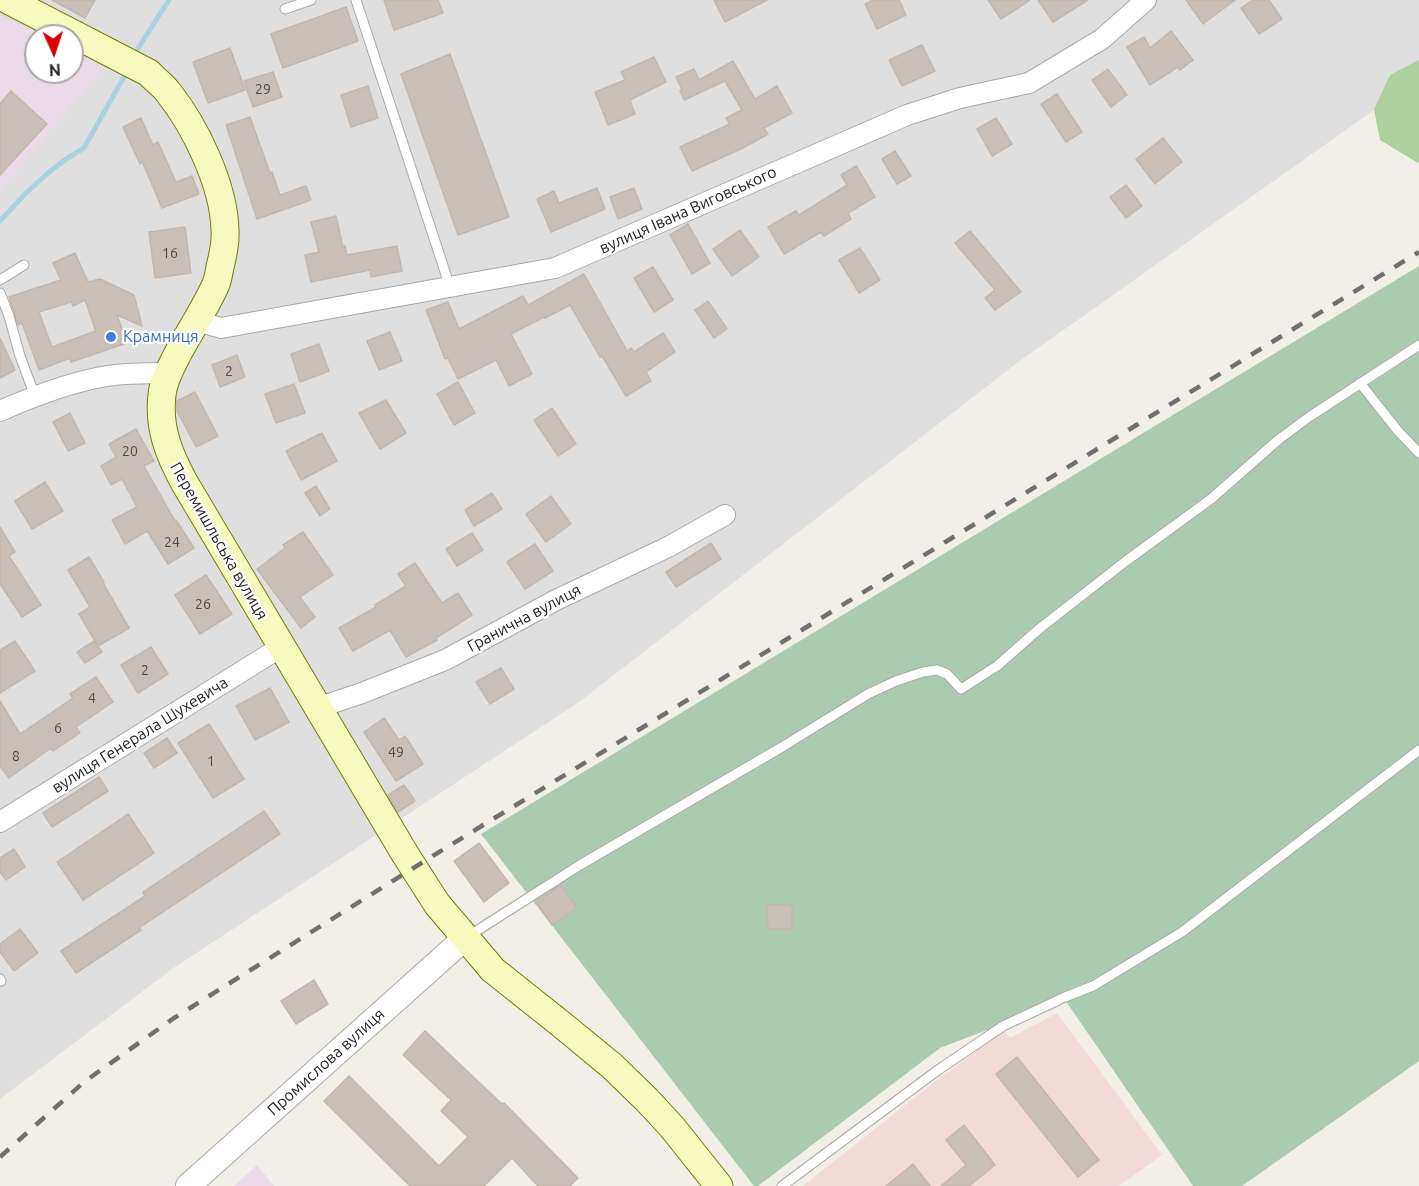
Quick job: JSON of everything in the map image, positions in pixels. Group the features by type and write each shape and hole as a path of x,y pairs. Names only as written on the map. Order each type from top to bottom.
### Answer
{"main road":[{"name":"Перемишльська вулиця","path":"8,0 149,73 167,91 188,120 205,154 223,211 225,231 223,254 217,282 168,374 162,393 163,431 170,456 184,482 317,708 437,904 465,938 493,970 612,1066 647,1100 672,1127 719,1186"}],"street":[{"name":"вулиця Івана Виговського","path":"196,321 221,328 555,268 907,115 960,99 1029,83 1102,39 1146,0"},
{"path":"0,411 57,388 106,376 135,373 168,374"},
{"name":"Гранична вулиця","path":"317,708 445,660 556,600 668,547 725,515"},
{"name":"вулиця Генерала Шухевича","path":"0,822 281,647"},
{"name":"Промислова вулиця","path":"188,1186 465,938"}],"lane":[{"path":"285,9 311,0"},
{"path":"356,0 450,287"},
{"path":"0,280 24,265"},
{"path":"0,293 35,396"},
{"path":"465,938 580,865 868,694 896,681 936,670 947,674 961,689 997,666 1039,629 1210,499 1301,422 1419,345"},
{"path":"1360,383 1398,431 1419,453"},
{"path":"782,1186 938,1070 1003,1026 1093,986 1182,932 1419,750"}],"shaded area":[{"path":"0,0 1419,0 1419,78 1017,363 579,702 172,969 0,1099"},
{"path":"0,15 24,27 24,84 84,84 84,58 103,68 0,191"},
{"path":"1057,1013 1162,1155 1119,1186 803,1186 1004,1030 1010,1038"},
{"path":"257,1165 274,1186 234,1186"}],"green space":[{"path":"1419,60 1418,163 1380,140 1374,109 1390,75"},
{"path":"1419,266 1419,1061 1242,1186 1193,1186 1065,1000 940,1048 758,1186 754,1186 481,834"}],"building":[{"path":"52,0 95,0 85,18"},
{"path":"384,0 438,0 443,13 394,30"},
{"path":"714,0 767,0 725,22"},
{"path":"873,0 899,0 906,15 877,29 865,4"},
{"path":"988,0 1030,0 1001,19"},
{"path":"1038,0 1088,0 1053,22"},
{"path":"1186,0 1235,0 1203,24"},
{"path":"1253,0 1269,0 1282,19 1259,34 1241,8"},
{"path":"346,7 358,41 283,68 271,34"},
{"path":"1171,31 1193,60 1180,70 1178,67 1150,85 1127,47 1144,37 1150,48"},
{"path":"922,45 935,71 902,86 889,60"},
{"path":"230,48 245,90 208,103 193,62"},
{"path":"450,54 509,217 458,235 401,74"},
{"path":"654,57 666,82 630,100 635,114 608,125 595,92 625,80 621,72"},
{"path":"733,61 755,99 777,86 792,113 764,128 768,134 692,171 680,147 730,124 726,118 742,110 725,81 684,100 676,77 694,69 699,80"},
{"path":"1108,69 1127,95 1111,107 1092,80"},
{"path":"273,72 282,97 253,107 244,81"},
{"path":"368,86 378,118 351,127 341,95"},
{"path":"11,91 47,124 0,175 0,104"},
{"path":"1057,94 1082,132 1066,142 1041,104"},
{"path":"250,117 280,195 306,186 311,200 257,219 226,125"},
{"path":"141,118 153,145 158,142 176,182 192,176 199,194 162,208 142,161 140,164 123,127"},
{"path":"996,118 1012,144 992,156 977,129"},
{"path":"1163,138 1182,162 1155,184 1136,159"},
{"path":"895,151 911,176 897,184 882,159"},
{"path":"856,166 875,197 848,213 851,219 824,236 821,232 784,254 768,227 796,211 799,215 847,185 841,175"},
{"path":"1126,185 1142,206 1126,218 1110,197"},
{"path":"597,188 605,209 551,232 537,199 554,191 559,203"},
{"path":"634,188 642,209 618,219 610,197"},
{"path":"336,216 347,255 397,246 402,271 371,277 370,270 311,282 305,255 319,252 311,222"},
{"path":"688,224 710,263 692,274 670,235"},
{"path":"185,227 191,273 155,278 149,232"},
{"path":"740,230 759,257 732,276 713,249"},
{"path":"970,231 1021,292 995,310 985,298 995,290 955,243"},
{"path":"860,248 880,280 859,293 839,260"},
{"path":"75,253 88,282 100,279 134,295 142,326 117,315 127,343 71,362 70,358 39,370 22,323 18,325 9,297 61,280 53,263","holes":["85,300 96,331 52,347 39,312 71,302 73,306"]},
{"path":"653,267 673,300 654,312 634,278"},
{"path":"584,274 627,351 631,348 634,352 663,333 675,352 646,372 651,381 626,396 570,305 511,334 532,374 509,386 496,360 458,379 448,358 445,359 426,310 448,302 459,329 523,296 528,305"},
{"path":"708,301 727,329 714,338 695,310"},
{"path":"390,332 402,361 379,370 367,341"},
{"path":"0,338 15,370 0,378"},
{"path":"319,344 329,371 300,382 291,354"},
{"path":"237,355 245,377 220,387 212,365"},
{"path":"458,382 475,413 454,425 437,394"},
{"path":"294,384 305,413 276,423 265,394"},
{"path":"195,392 218,436 196,447 177,411 177,401"},
{"path":"386,400 406,433 380,449 359,413"},
{"path":"552,408 576,444 558,456 534,420"},
{"path":"70,413 85,443 68,451 53,422"},
{"path":"136,429 154,461 144,466 175,521 194,548 168,564 147,531 125,544 112,520 137,507 122,479 111,485 101,466 116,457 109,444"},
{"path":"322,433 337,461 301,480 286,451"},
{"path":"45,482 63,511 32,529 15,501"},
{"path":"316,486 330,509 320,516 305,493"},
{"path":"492,493 502,509 474,526 465,510"},
{"path":"551,496 571,524 546,542 526,514"},
{"path":"0,527 15,552 9,556 41,605 22,617 0,584"},
{"path":"303,532 333,575 300,597 315,617 301,628 257,569 285,548 283,545"},
{"path":"472,533 483,550 457,566 446,549"},
{"path":"711,543 721,559 676,587 666,572"},
{"path":"535,544 553,571 525,589 507,562"},
{"path":"89,557 129,628 98,646 79,614 90,607 68,570"},
{"path":"415,563 442,603 458,593 472,615 436,638 437,640 406,657 390,630 353,651 339,628 376,607 375,605 406,586 398,574"},
{"path":"206,575 232,614 200,634 175,595"},
{"path":"15,641 35,671 0,693 0,650"},
{"path":"94,641 102,652 85,663 77,652"},
{"path":"151,647 168,674 138,693 121,665"},
{"path":"501,668 514,689 490,704 476,682"},
{"path":"96,677 113,702 76,727 80,733 53,751 51,748 9,778 0,766 0,701 20,734 73,698 70,694"},
{"path":"270,688 289,722 255,740 236,706"},
{"path":"384,718 399,740 405,736 423,764 396,781 364,732"},
{"path":"209,724 244,779 213,798 178,743"},
{"path":"167,738 177,753 154,768 144,753"},
{"path":"99,777 108,791 52,827 43,813"},
{"path":"404,785 415,801 398,812 388,795"},
{"path":"264,811 280,834 76,973 61,951 145,896 143,892"},
{"path":"128,814 154,853 83,900 57,862"},
{"path":"479,843 509,883 484,902 454,861"},
{"path":"14,849 25,867 6,880 0,872 0,858"},
{"path":"561,885 577,908 552,925 536,902"},
{"path":"767,905 792,905 792,929 768,929"},
{"path":"20,929 38,953 14,971 0,952 0,944"},
{"path":"314,980 328,1004 296,1024 281,1001"},
{"path":"425,1031 502,1104 504,1103 578,1178 570,1186 538,1186 512,1158 484,1186 410,1186 324,1101 349,1076 439,1166 468,1137 441,1111 451,1100 403,1055"},
{"path":"1017,1057 1099,1160 1078,1177 996,1074"},
{"path":"964,1125 995,1165 969,1186 941,1186 966,1165 946,1140"},
{"path":"913,1164 930,1186 886,1186"}],"waterway":[{"path":"137,50 169,0"},
{"path":"0,221 48,173 84,148 125,75"}],"railway":[{"path":"0,1157 84,1082 174,1018 431,857 1419,252"}],"place":[{"name":"Крамниця","path":"111,337"}]}
